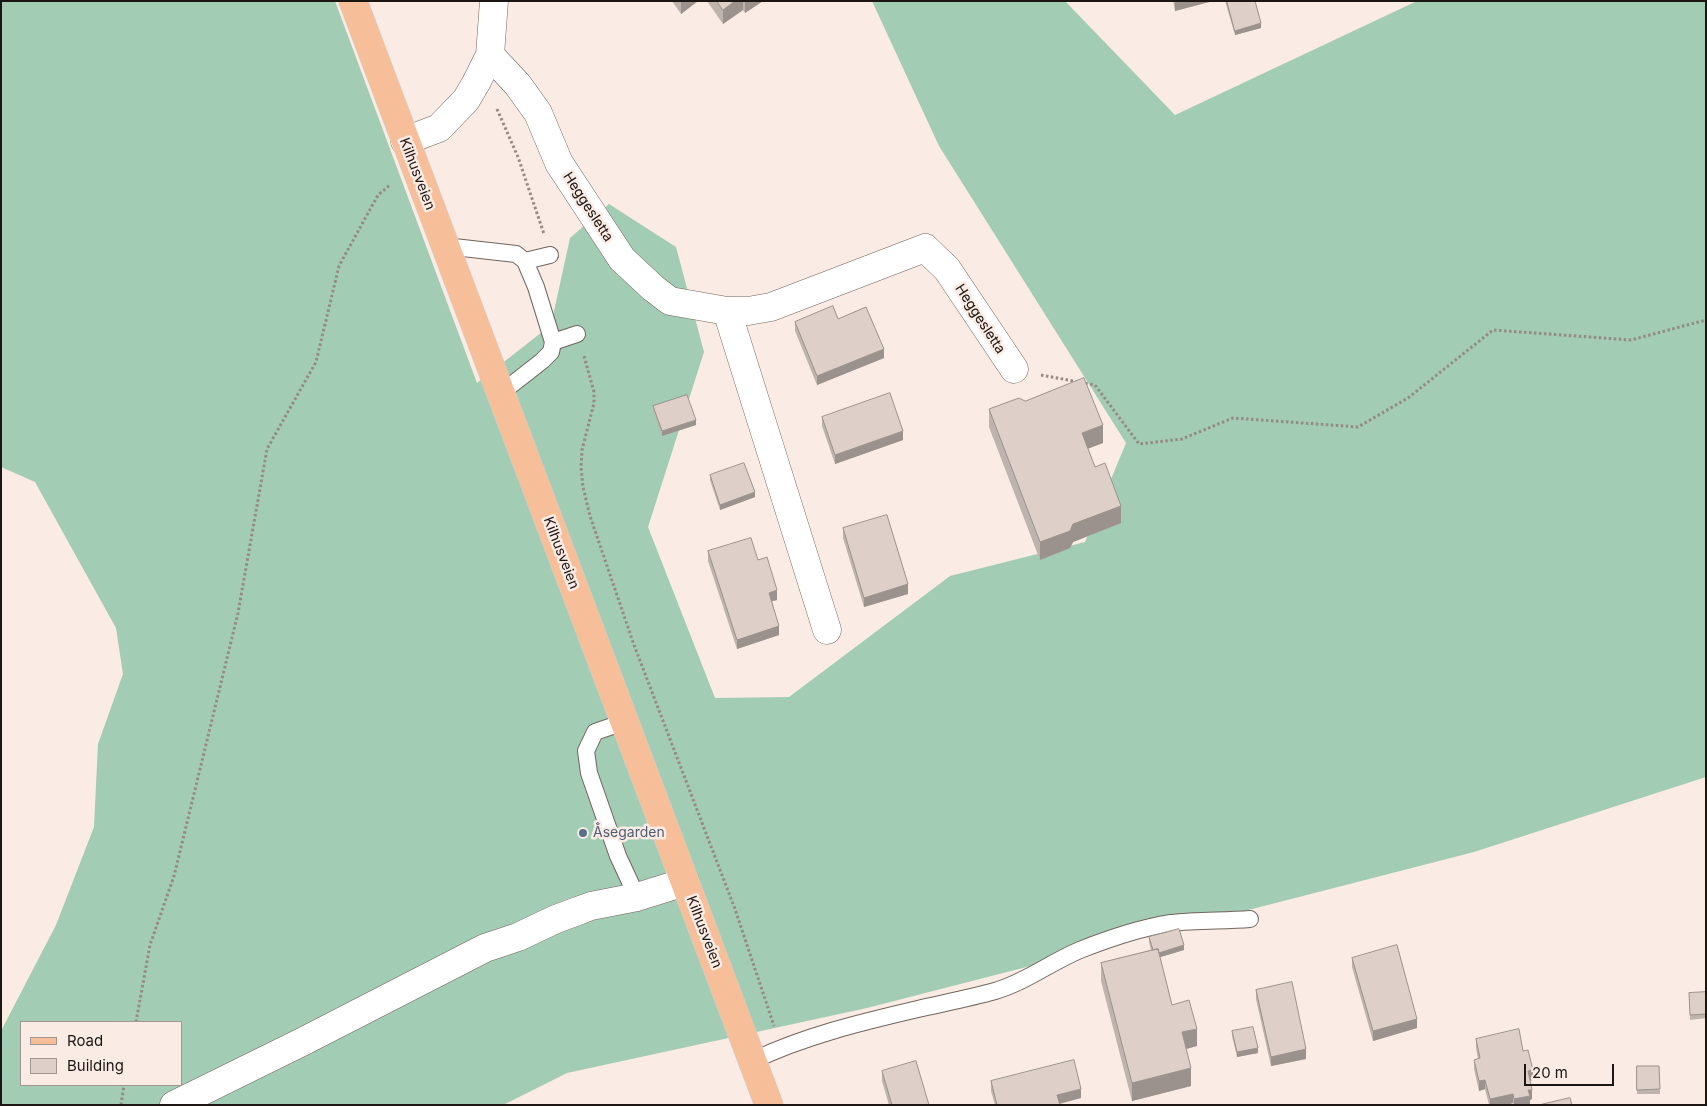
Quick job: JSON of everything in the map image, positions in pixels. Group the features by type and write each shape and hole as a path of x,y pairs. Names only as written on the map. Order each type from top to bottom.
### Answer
{"main road":[{"name":"Kilhusveien","path":"352,1 769,1105"}],"street":[{"path":"409,153 439,128 466,100 476,83 490,55 494,1"},
{"name":"Heggesletta","path":"490,55 518,85 538,113 559,164 622,259 653,288 670,300 726,310 748,311 771,307 925,248 947,269 1014,369"},
{"path":"726,310 827,630"},
{"path":"174,1105 485,948 518,937 591,906 637,897 685,882"}],"lane":[{"path":"445,246 516,254 526,261 536,287 553,342 551,352 501,393"},
{"path":"526,261 550,255"},
{"path":"553,342 577,334"},
{"path":"624,722 595,732 586,751 589,773 608,828 618,856 637,897"},
{"path":"752,1061 782,1048 885,1017 962,1000 1005,988 1018,983 1078,950 1123,934 1174,923 1250,919"}],"path":[{"path":"476,83 496,107 508,131 550,255"},
{"path":"136,1021 150,945 174,876 238,613 267,449 316,362 339,266 378,196 409,153"},
{"path":"1014,369 1095,385 1139,444 1182,439 1233,418 1358,427 1408,398 1493,330 1631,340 1706,320"},
{"path":"577,334 594,392 594,403 582,450 581,467 583,487 590,516 634,644 735,909 782,1048"},
{"path":"121,1105 124,1086"}],"green space":[{"path":"1,1 335,1 477,383 551,325 570,238 609,204 676,247 704,352 648,527 715,698 789,697 950,576 1085,542 1126,443 939,146 872,1 1065,1 1175,115 1417,1 1706,1 1706,777 1474,852 867,1008 567,1073 503,1105 1,1105 1,1031 56,925 94,827 98,744 123,674 116,628 35,482 1,467"}],"building":[{"path":"717,1 735,1 723,10"},
{"path":"1227,1 1255,1 1261,23 1235,31"},
{"path":"833,306 838,319 866,307 884,349 817,376 795,322"},
{"path":"1084,378 1103,425 1082,433 1095,467 1105,463 1121,506 1073,524 1070,531 1040,542 989,409 1019,398 1025,401"},
{"path":"890,393 903,431 835,455 822,417"},
{"path":"687,395 696,420 662,431 653,406"},
{"path":"744,463 755,492 720,505 710,475"},
{"path":"887,515 908,584 864,598 843,528"},
{"path":"751,538 758,560 767,557 777,590 769,593 779,626 737,640 708,551"},
{"path":"1179,929 1184,945 1159,953 1158,949 1153,950 1149,937"},
{"path":"1397,945 1417,1019 1373,1031 1352,958"},
{"path":"1158,949 1172,1005 1189,1000 1197,1029 1182,1032 1191,1068 1132,1083 1101,963"},
{"path":"1292,982 1306,1049 1271,1057 1256,990"},
{"path":"1706,992 1706,1014 1690,1015 1689,993"},
{"path":"1253,1027 1258,1048 1237,1052 1232,1031"},
{"path":"1519,1029 1523,1051 1528,1050 1533,1070 1528,1071 1532,1090 1528,1090 1530,1096 1514,1099 1513,1094 1490,1099 1485,1080 1479,1081 1474,1060 1480,1058 1476,1039"},
{"path":"1074,1060 1081,1089 1057,1095 1060,1105 997,1105 991,1081"},
{"path":"916,1061 929,1105 892,1105 882,1071"},
{"path":"1637,1066 1659,1066 1660,1089 1637,1090"},
{"path":"1570,1098 1572,1105 1539,1105"}],"place":[{"name":"Åsegarden","path":"583,833"}]}
